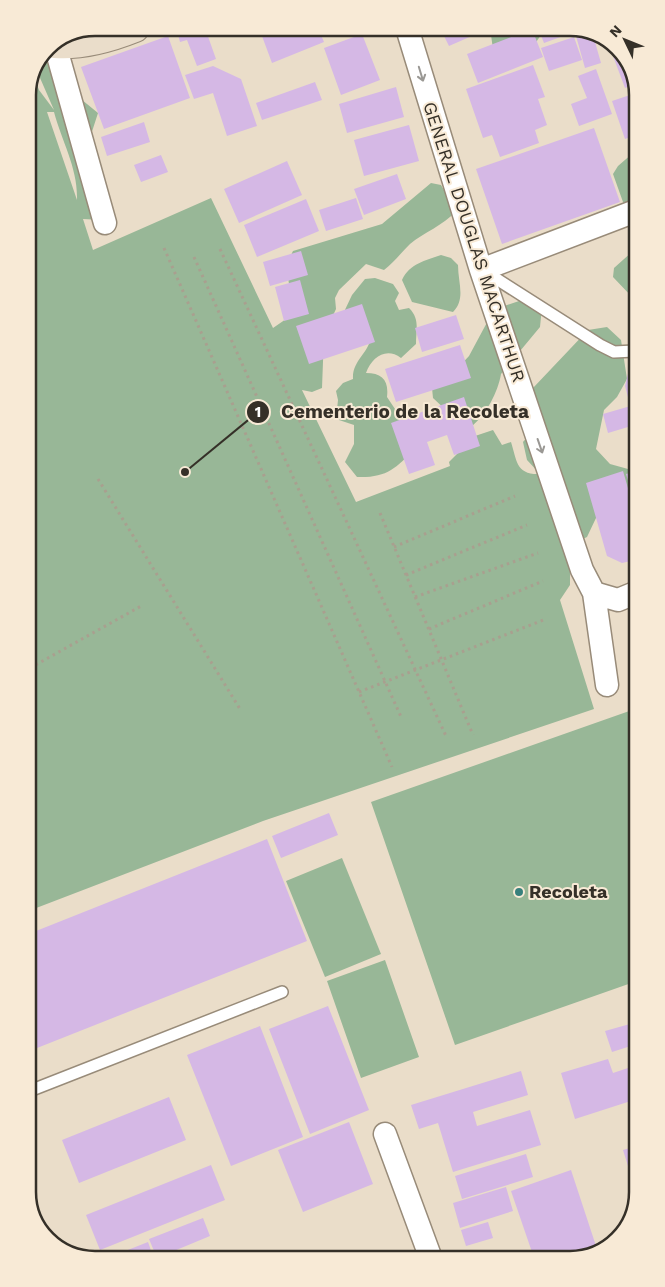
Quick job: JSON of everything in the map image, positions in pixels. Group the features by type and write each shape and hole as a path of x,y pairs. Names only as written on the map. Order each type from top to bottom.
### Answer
{"street":[{"path":"67,44 82,43 113,36"},
{"name":"GENERAL DOUGLAS MACARTHUR","path":"409,36 481,270 582,570 594,593 606,685"},
{"path":"57,50 105,223"},
{"path":"481,270 629,214"},
{"path":"594,593 618,600 629,595"},
{"path":"385,1134 428,1251"}],"lane":[{"path":"481,270 614,352 629,351"},
{"path":"36,1088 282,992"}],"path":[{"path":"164,248 392,767"},
{"path":"220,249 446,736"},
{"path":"194,257 402,719"},
{"path":"98,478 240,709"},
{"path":"394,547 515,496"},
{"path":"380,513 473,735"},
{"path":"406,575 527,525"},
{"path":"415,597 538,553"},
{"path":"429,629 543,580"},
{"path":"36,665 143,605"},
{"path":"359,692 546,619"}],"green space":[{"path":"491,36 540,36 532,48 493,49"},
{"path":"52,55 76,95 98,113 88,144 102,220 83,219 93,250 211,198 273,328 289,317 295,309 288,272 288,265 293,251 382,224 431,183 441,185 456,211 445,221 410,244 384,270 366,264 339,290 335,298 336,309 324,335 322,388 312,392 302,390 356,502 450,466 449,462 475,436 493,430 502,445 511,442 516,461 522,469 532,474 540,474 527,460 523,442 536,423 537,411 533,388 588,330 607,327 621,340 627,379 617,397 604,410 596,449 610,464 629,470 629,499 596,518 587,537 570,545 570,585 560,600 594,709 263,821 36,908 37,85 54,110 39,76 48,59","holes":["47,112 54,112 75,177 77,200"]},
{"path":"629,156 629,207 623,202 613,174 618,166"},
{"path":"441,255 451,258 458,265 460,296 457,307 453,312 412,302 402,280 405,274 414,266"},
{"path":"629,255 629,294 613,277 614,268"},
{"path":"375,278 393,284 399,293 395,301 399,310 409,308 415,316 417,324 416,344 401,358 390,353 380,355 372,362 366,373 376,374 385,382 387,397 397,412 415,448 402,462 390,471 376,476 357,477 345,462 354,444 354,425 336,419 338,400 336,391 343,383 353,379 355,367 367,348 371,336 343,314 352,295 365,279"},
{"path":"525,299 542,307 540,327 501,374 491,403 472,426 449,413 433,398 432,388 455,371 469,356 491,315 498,308"},
{"name":"Recoleta","path":"629,711 629,984 455,1045 371,802"},
{"path":"342,858 381,954 325,977 286,881"},
{"path":"385,960 419,1057 361,1078 327,981"}],"building":[{"path":"168,36 190,98 104,129 81,67"},
{"path":"178,36 208,36 216,59 197,66 187,40 180,42"},
{"path":"262,36 321,36 324,42 272,63"},
{"path":"357,36 363,36 380,80 341,95 324,48"},
{"path":"444,36 472,36 449,46"},
{"path":"514,36 535,36 543,57 478,83 467,54"},
{"path":"541,36 563,36 544,43"},
{"path":"576,36 595,42 600,63 585,68"},
{"path":"574,37 582,60 549,71 541,48"},
{"path":"533,65 545,97 538,99 547,125 535,130 539,143 500,157 492,135 483,138 466,89"},
{"path":"616,65 621,66 628,87 625,88"},
{"path":"213,66 241,79 257,126 227,136 213,93 194,99 185,75"},
{"path":"596,69 612,114 579,126 571,104 587,98 578,76"},
{"path":"315,82 322,100 262,120 256,103"},
{"path":"396,87 404,117 347,133 339,104"},
{"path":"629,95 629,138 625,139 612,101"},
{"path":"144,122 150,142 107,156 101,137"},
{"path":"409,125 419,161 364,176 354,140"},
{"path":"594,128 620,202 502,244 476,169"},
{"path":"161,155 168,172 141,182 134,165"},
{"path":"287,161 302,195 239,223 224,189"},
{"path":"397,174 406,199 364,215 354,189"},
{"path":"356,198 363,219 326,231 319,210"},
{"path":"306,199 319,231 257,257 244,225"},
{"path":"301,251 308,275 270,286 263,262"},
{"path":"300,280 309,314 284,321 275,287"},
{"path":"362,304 375,342 309,364 296,326"},
{"path":"456,315 464,339 422,352 415,328"},
{"path":"460,345 471,378 396,402 385,369"},
{"path":"629,370 629,401 625,386"},
{"path":"464,397 480,446 454,455 447,435 427,442 435,465 409,474 391,423"},
{"path":"629,406 629,430 628,427 608,433 603,414"},
{"path":"623,471 629,492 629,561 622,563 607,556 586,483"},
{"path":"629,473 629,484 626,474"},
{"path":"329,813 338,835 281,858 272,836"},
{"path":"267,839 307,941 36,1048 36,931"},
{"path":"328,1006 369,1110 310,1134 269,1029"},
{"path":"629,1024 629,1047 612,1052 605,1031"},
{"path":"260,1026 303,1137 231,1166 187,1055"},
{"path":"608,1059 613,1073 629,1068 629,1102 575,1119 561,1073"},
{"path":"521,1071 528,1095 473,1112 477,1126 530,1110 541,1145 453,1172 438,1123 419,1129 411,1105"},
{"path":"169,1097 186,1140 79,1183 62,1140"},
{"path":"349,1122 373,1184 303,1212 278,1150"},
{"path":"629,1148 629,1169 623,1150"},
{"path":"526,1154 533,1177 462,1199 455,1176"},
{"path":"211,1165 225,1200 100,1250 86,1215"},
{"path":"571,1170 595,1244 581,1250 532,1251 511,1191"},
{"path":"506,1187 513,1211 460,1228 453,1203"},
{"path":"203,1218 210,1236 174,1251 154,1251 149,1239"},
{"path":"488,1222 493,1238 466,1246 461,1230"},
{"path":"148,1242 151,1251 125,1251"}],"place":[{"name":"Cementerio de la Recoleta","path":"185,472"},
{"name":"Recoleta","path":"519,892"}]}
